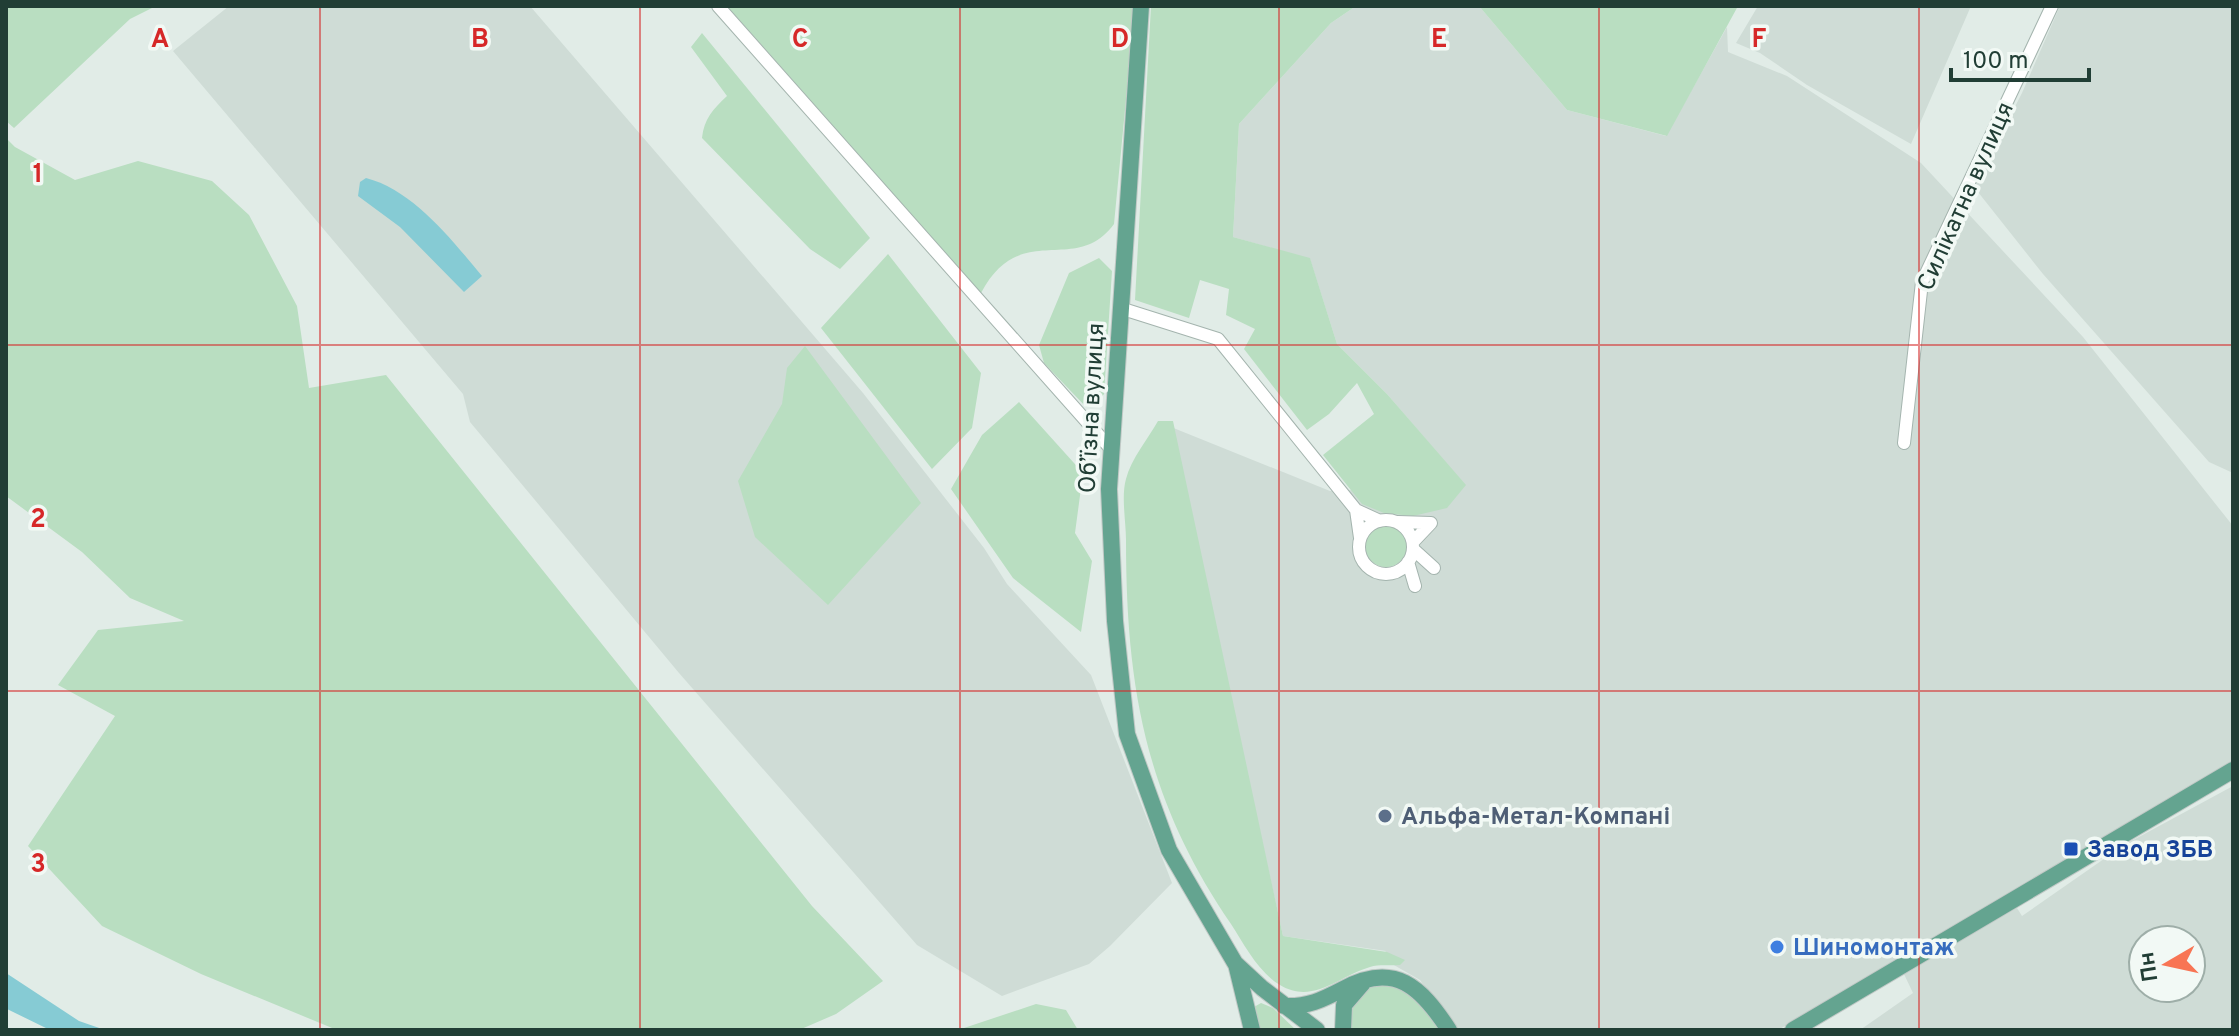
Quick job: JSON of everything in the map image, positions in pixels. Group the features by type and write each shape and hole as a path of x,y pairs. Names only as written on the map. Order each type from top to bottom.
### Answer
{"main road":[{"name":"Об’їзна вулиця","path":"1141,6 1111,449 1111,575 1123,707 1131,747 1169,850 1235,963"},
{"path":"1793,1030 2233,770"},
{"path":"1235,963 1317,1030"},
{"path":"1235,963 1252,1030"},
{"path":"1284,1006 1318,1003 1345,987 1389,976 1409,983 1422,994 1449,1030"},
{"path":"1343,1030 1344,1005 1354,990 1367,980"}],"street":[{"path":"718,6 1111,449"},
{"name":"Силікатна вулиця","path":"1904,443 1922,282 2052,6"},
{"path":"1120,308 1218,339 1356,510 1380,521 1431,523 1398,572"},
{"path":"1356,510 1359,553 1367,567 1380,574 1398,572 1415,586 1407,529 1398,522"},
{"path":"1360,538 1369,526 1380,521"}],"shaded area":[{"path":"229,6 530,6 863,393 984,548 1007,584 1091,675 1172,883 1110,946 1089,964 1002,996 917,945 679,673 470,422 463,394 173,51"},
{"path":"1356,6 1479,6 1567,110 1666,136 1727,27 1728,52 1787,76 1921,163 2083,337 2233,526 2233,766 1778,1030 1456,1030 1420,980 1380,957 1386,951 1283,936 1171,427 1330,491 1465,485 1387,394 1337,344 1310,259 1233,237 1239,124 1331,23"},
{"path":"1758,6 1971,6 1911,144 1807,85 1760,53 1736,43"},
{"path":"2060,6 2233,6 2233,473 2209,462 2043,274 1974,187 2022,93"},
{"path":"2233,786 2233,1030 1860,1030 1913,993 1903,972 2017,908 2022,916 2124,845"}],"green space":[{"path":"6,6 156,6 130,19 14,128 6,121"},
{"path":"727,6 1135,6 1114,224 1099,239 1082,247 1030,252 1013,258 997,271 981,293"},
{"path":"1151,6 1356,6 1331,23 1239,124 1233,237 1310,258 1337,344 1387,394 1466,485 1447,508 1413,516 1384,513 1362,504 1323,455 1374,414 1357,383 1329,414 1307,430 1244,349 1255,329 1226,315 1229,289 1200,280 1189,318 1135,300"},
{"path":"1479,6 1738,6 1667,136 1567,110"},
{"path":"702,33 870,238 840,269 810,249 702,138 710,115 727,96 691,47"},
{"path":"6,138 15,147 75,180 138,161 212,181 249,215 297,306 309,388 386,375 812,906 883,981 836,1014 799,1030 337,1030 201,974 102,926 28,846 115,716 58,685 98,630 184,621 130,598 82,552 6,496"},
{"path":"888,254 981,373 972,428 932,469 821,328"},
{"path":"1099,258 1112,271 1104,394 1097,404 1086,407 1044,363 1039,345 1069,273"},
{"path":"805,346 921,503 828,605 755,537 738,481 782,404 787,368"},
{"path":"1019,402 1083,473 1075,533 1092,561 1081,632 1013,578 951,489 982,435"},
{"path":"1158,421 1173,421 1283,936 1387,952 1405,960 1400,965 1370,967 1326,987 1304,992 1280,985 1265,973 1246,949 1202,878 1179,832 1160,787 1147,741 1130,645 1127,594 1125,486 1132,464"},
{"path":"1386,525 1401,531 1407,546 1401,561 1386,567 1371,561 1365,546 1371,531"},
{"path":"1403,982 1446,1030 1348,1030 1349,1009 1371,986"},
{"path":"1261,1003 1273,1008 1296,1030 1260,1030 1254,1007"},
{"path":"1036,1004 1066,1010 1078,1030 958,1030"}],"water":[{"path":"366,178 400,193 415,205 445,232 482,276 464,292 400,227 358,196 360,182"},
{"path":"6,973 79,1021 105,1030 50,1030 7,1009"}],"place":[{"name":"Альфа-Метал-Компані","path":"1385,816"},
{"name":"Завод ЗБВ","path":"2071,849"},
{"name":"Шиномонтаж","path":"1777,947"}]}
